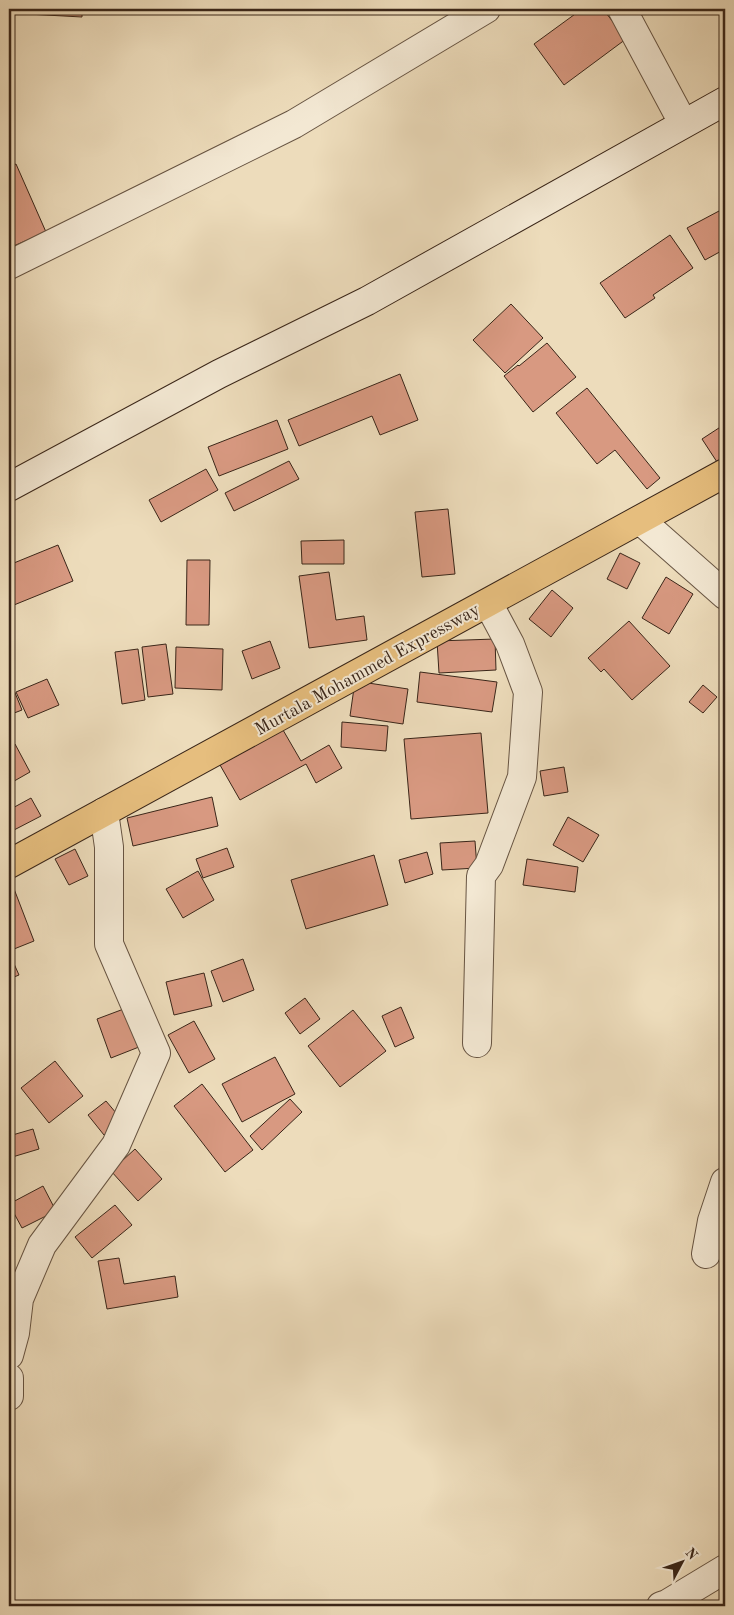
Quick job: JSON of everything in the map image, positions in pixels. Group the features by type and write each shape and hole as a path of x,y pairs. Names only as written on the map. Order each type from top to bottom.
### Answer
{"main road":[{"name":"Murtala Mohammed Expressway","path":"9,864 725,473"}],"street":[{"path":"9,265 294,124 486,9"},
{"path":"622,9 683,124"},
{"path":"9,487 219,374 367,301 725,101"},
{"path":"640,520 725,595"},
{"path":"477,1043 480,876 489,865 522,777 528,692 510,644 488,603"},
{"path":"9,1355 15,1333 19,1299 42,1245 116,1145 156,1053 109,944 110,847 104,812"},
{"path":"706,1254 712,1221 725,1182"},
{"path":"9,1378 9,1396"},
{"path":"661,1606 725,1569"}],"building":[{"path":"9,9 82,9 82,17 9,13"},
{"path":"582,9 603,9 626,39 564,85 534,44"},
{"path":"16,164 46,232 9,248 9,167"},
{"path":"719,211 725,222 725,249 705,260 687,228"},
{"path":"670,235 693,268 653,295 655,298 625,318 600,283"},
{"path":"511,304 543,338 505,373 473,340"},
{"path":"547,343 576,377 533,412 504,376"},
{"path":"400,374 418,420 380,435 372,416 299,446 288,420"},
{"path":"587,388 660,478 647,489 615,450 597,464 556,413"},
{"path":"277,420 288,449 219,476 208,447"},
{"path":"725,424 725,457 717,462 702,439"},
{"path":"289,461 299,479 234,511 225,493"},
{"path":"206,469 218,490 161,522 149,500"},
{"path":"448,509 455,574 422,577 415,512"},
{"path":"344,540 344,564 302,564 301,541"},
{"path":"58,545 73,581 9,607 9,565"},
{"path":"620,553 640,563 627,589 607,579"},
{"path":"187,560 210,560 209,625 186,625"},
{"path":"329,572 336,620 364,616 367,640 309,648 299,576"},
{"path":"666,577 693,594 669,634 642,618"},
{"path":"552,590 573,608 551,637 529,619"},
{"path":"629,621 670,666 632,700 604,669 601,672 588,658"},
{"path":"495,639 496,670 439,673 437,641"},
{"path":"270,641 280,668 252,679 242,651"},
{"path":"166,644 173,694 148,697 142,647"},
{"path":"176,647 223,649 222,690 175,688"},
{"path":"138,649 145,700 122,704 115,652"},
{"path":"420,672 497,682 492,712 417,702"},
{"path":"9,678 22,710 9,715"},
{"path":"47,679 59,705 28,718 16,692"},
{"path":"355,681 408,689 403,724 350,716"},
{"path":"703,685 717,697 703,713 689,702"},
{"path":"342,722 388,726 386,751 341,747"},
{"path":"283,730 301,761 329,745 342,768 316,783 306,764 240,800 220,765"},
{"path":"481,733 488,813 411,819 404,739"},
{"path":"15,744 30,772 9,784 9,747"},
{"path":"564,767 568,792 544,796 540,771"},
{"path":"212,797 218,826 133,846 127,818"},
{"path":"31,798 41,816 14,830 9,821 9,810"},
{"path":"568,817 599,835 583,862 553,845"},
{"path":"475,841 477,868 442,870 440,843"},
{"path":"227,848 234,867 203,878 196,859"},
{"path":"75,849 88,876 69,885 55,859"},
{"path":"427,852 433,874 405,883 399,860"},
{"path":"374,855 388,905 306,929 291,880"},
{"path":"527,859 578,867 575,892 523,885"},
{"path":"198,871 214,900 183,918 166,889"},
{"path":"11,881 34,941 9,951 9,882"},
{"path":"11,957 19,975 9,979 9,958"},
{"path":"243,959 254,990 223,1002 211,971"},
{"path":"204,973 212,1006 174,1015 166,982"},
{"path":"305,998 320,1019 300,1034 285,1013"},
{"path":"129,1007 144,1045 111,1058 97,1019"},
{"path":"401,1007 414,1038 395,1047 382,1016"},
{"path":"353,1010 386,1051 340,1087 308,1046"},
{"path":"194,1021 215,1059 189,1073 168,1035"},
{"path":"275,1057 295,1094 242,1122 222,1084"},
{"path":"55,1061 83,1096 49,1123 21,1088"},
{"path":"202,1084 253,1150 225,1172 174,1106"},
{"path":"290,1099 302,1112 262,1150 250,1136"},
{"path":"106,1101 122,1120 104,1135 88,1115"},
{"path":"33,1129 39,1149 9,1158 9,1136"},
{"path":"135,1149 162,1179 138,1201 111,1171"},
{"path":"43,1186 56,1211 22,1228 9,1204"},
{"path":"115,1205 132,1225 92,1258 75,1237"},
{"path":"119,1258 124,1284 175,1276 178,1297 107,1309 98,1261"}]}
